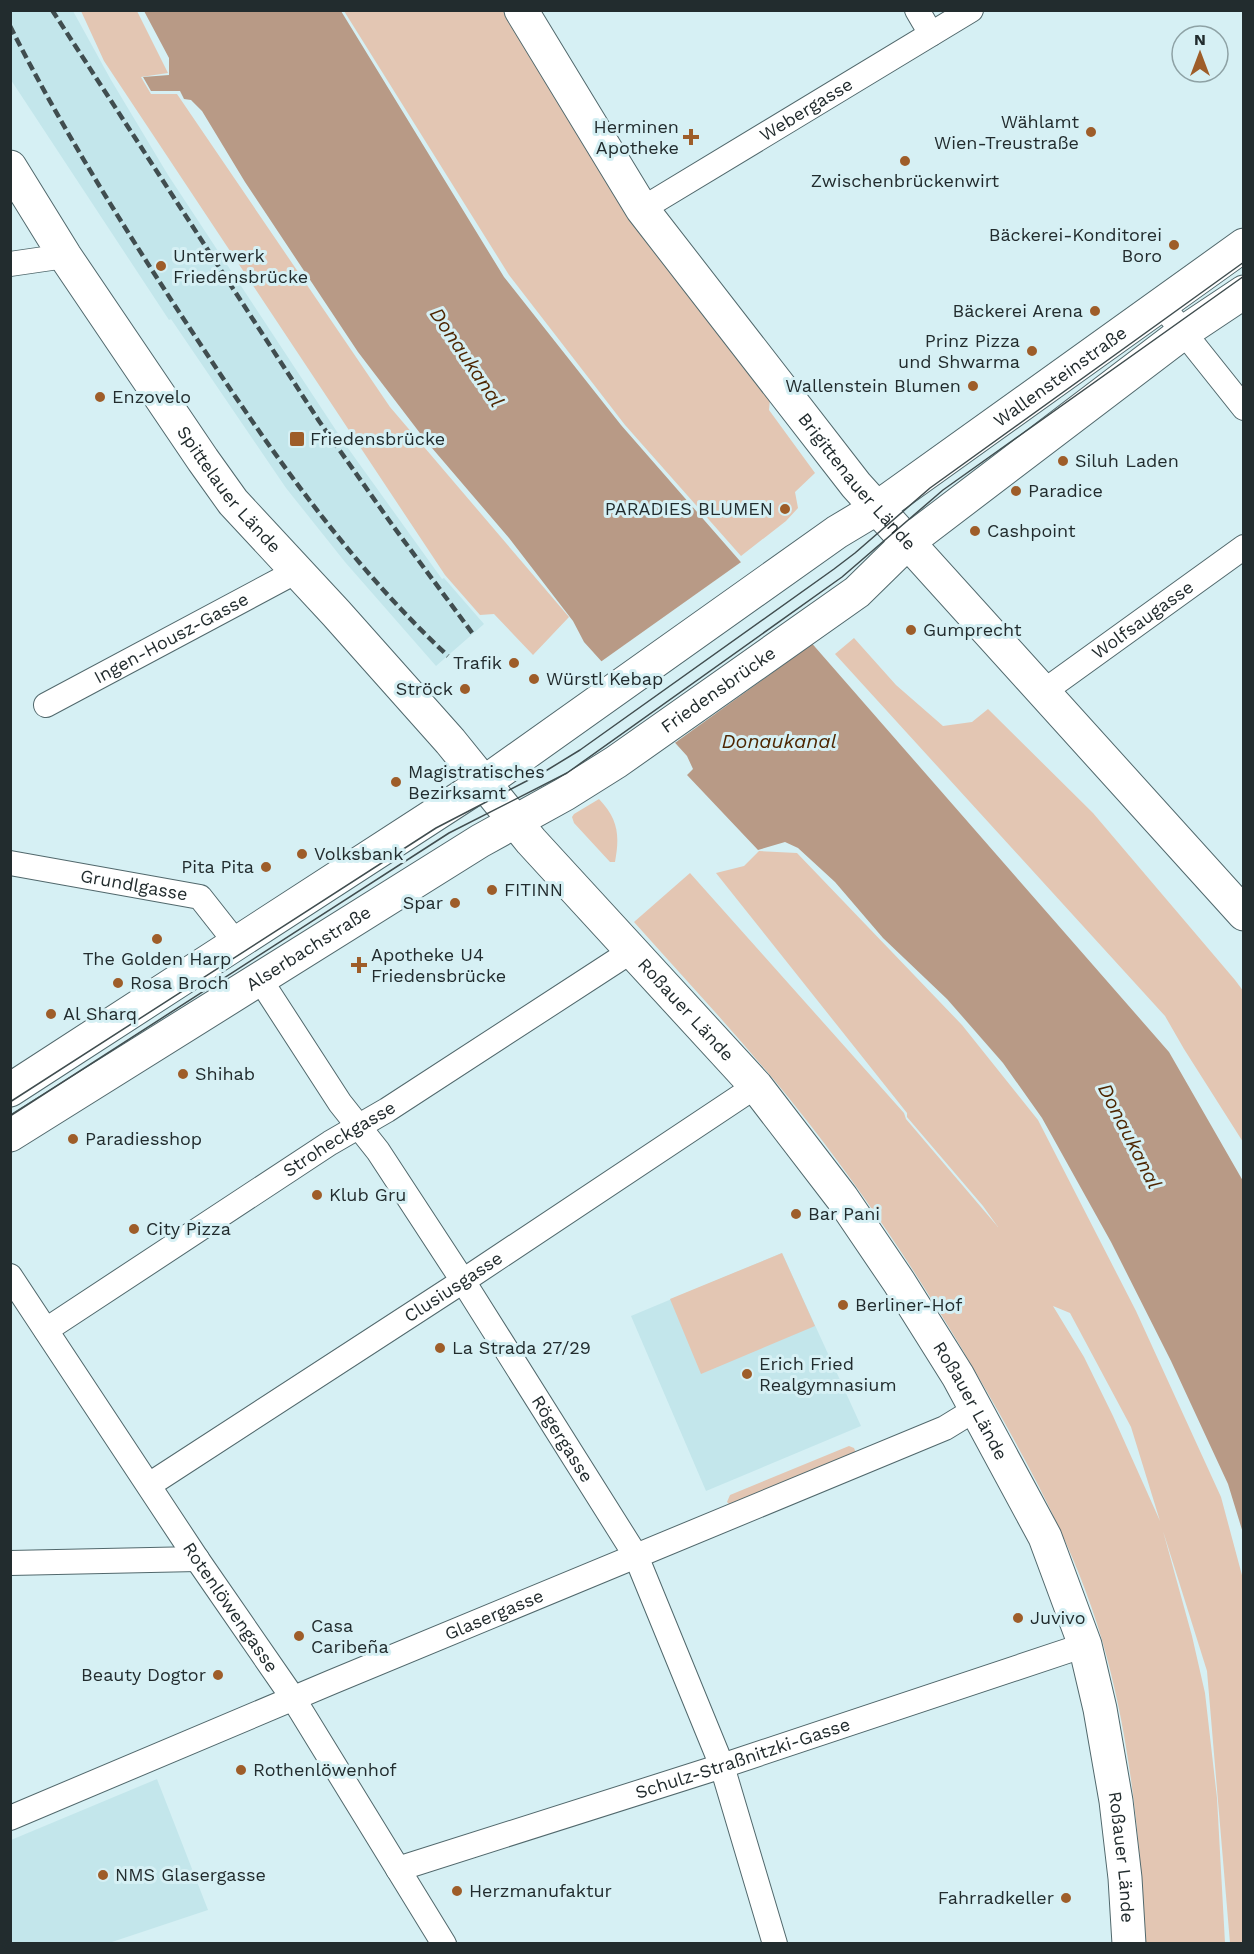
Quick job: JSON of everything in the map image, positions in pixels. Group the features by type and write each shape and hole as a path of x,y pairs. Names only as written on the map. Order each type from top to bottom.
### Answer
{"main road":[{"name":"Brigittenauer Lände","path":"521,10 642,209 856,485 1244,914"},
{"name":"Spittelauer Lände","path":"10,167 65,256 216,478 253,524 486,782"},
{"name":"Wallensteinstraße","path":"877,508 1244,245"},
{"name":"Wallensteinstraße","path":"908,542 1184,332 1244,292"},
{"path":"10,1090 486,782 814,548 853,521 877,508"},
{"name":"Friedensbrücke","path":"516,822 616,762 856,592 908,542"},
{"name":"Roßauer Lände","path":"486,782 516,822 579,894 756,1086 871,1240 976,1408 1045,1537 1085,1646 1101,1708 1113,1779 1125,1878 1121,1942"},
{"name":"Alserbachstraße","path":"10,1134 259,978 516,822"}],"street":[{"path":"917,10 931,34"},
{"name":"Webergasse","path":"642,209 970,10"},
{"path":"10,264 65,256"},
{"path":"1161,304 1244,408"},
{"name":"Wolfsaugasse","path":"1043,692 1244,547"},
{"name":"Ingen-Housz-Gasse","path":"46,705 297,571"},
{"name":"Grundlgasse","path":"10,863 200,897 237,944"},
{"name":"Stroheckgasse","path":"46,1329 633,950"},
{"name":"Rögergasse","path":"259,978 340,1103 378,1150 464,1281 636,1556 722,1766 775,1944"},
{"name":"Clusiusgasse","path":"149,1485 464,1281 756,1086"},
{"name":"Rotenlöwengasse","path":"10,1276 293,1698 444,1944"},
{"name":"Glasergasse","path":"10,1818 293,1698 945,1428 976,1408"},
{"path":"10,1563 197,1558"},
{"name":"Schulz-Straßnitzki-Gasse","path":"399,1869 722,1766 1085,1646"}],"shaded area":[{"path":"10,11 73,11 168,175 345,444 442,579 444,578 484,624 436,666 345,562 286,488 171,319 169,320 11,80"},
{"path":"81,11 137,11 168,73 141,77 151,94 177,94 390,407 569,617 533,655 494,614 480,615 445,575 104,61"},
{"path":"344,11 503,11 597,167 693,300 770,399 769,410 815,473 795,492 798,508 786,521 741,556 625,425 509,275"},
{"path":"854,638 896,685 943,726 972,722 988,709 1093,813 1235,980 1244,992 1243,1142 1165,1016 835,654"},
{"path":"599,799 610,813 616,828 615,862 610,862 574,823 572,817"},
{"path":"759,851 797,853 962,1025 1038,1120 1136,1311 1221,1497 1243,1579 1243,1943 1230,1943 1207,1671 1163,1531 1205,1693 1217,1798 1225,1943 1146,1943 1138,1835 1129,1764 1116,1693 1098,1625 1061,1532 1015,1441 977,1374 910,1265 837,1160 769,1074 634,922 690,873 904,1113 906,1119 998,1227 983,1206 907,1117 907,1113 716,873 744,866","holes":["1053,1306 1070,1313 1131,1427 1160,1521 1084,1357"]},
{"name":"Erich Fried Realgymnasium","path":"782,1253 861,1426 706,1491 631,1316"},
{"path":"782,1253 815,1326 701,1374 670,1299"},
{"path":"849,1446 854,1448 856,1453 731,1506 727,1502 730,1495"},
{"name":"NMS Glasergasse","path":"157,1779 208,1910 109,1943 11,1943 11,1840"}],"water":[{"name":"Donaukanal","path":"144,11 341,11 504,277 621,425 1169,1052 1243,1181 1243,1533 1228,1484 1171,1361 1111,1242 1042,1118 1003,1063 947,999 883,938 835,882 798,848 785,842 758,850 687,775 693,769 687,756 584,642 573,621 509,538 426,441 358,352 245,182 202,111 191,100 184,99 180,91 151,91 143,77 169,75 169,58"}],"pier":[{"path":"744,560 815,642 672,745 599,663"}],"tram line":[{"path":"10,1102 436,828 544,772 580,750 834,569 930,488 1244,262"},
{"path":"10,1116 449,833 567,773 842,577 943,490 1244,276"}],"railway":[{"path":"52,10 319,421 473,634"},
{"path":"10,26 50,101 114,210 243,408 338,537 409,618 448,656"}],"place":[{"name":"Wählamt Wien-Treustraße","path":"1091,132"},
{"name":"Herminen Apotheke","path":"691,137"},
{"name":"Zwischenbrückenwirt","path":"905,161"},
{"name":"Bäckerei-Konditorei Boro","path":"1174,245"},
{"name":"Unterwerk Friedensbrücke","path":"161,266"},
{"name":"Bäckerei Arena","path":"1095,311"},
{"name":"Prinz Pizza und Shwarma","path":"1032,351"},
{"name":"Wallenstein Blumen","path":"973,386"},
{"name":"Enzovelo","path":"100,397"},
{"name":"Friedensbrücke","path":"297,439"},
{"name":"Siluh Laden","path":"1063,461"},
{"name":"Paradice","path":"1016,491"},
{"name":"PARADIES BLUMEN","path":"785,509"},
{"name":"Cashpoint","path":"975,531"},
{"name":"Gumprecht","path":"911,630"},
{"name":"Trafik","path":"514,663"},
{"name":"Würstl Kebap","path":"534,679"},
{"name":"Ströck","path":"465,689"},
{"name":"Magistratisches Bezirksamt","path":"396,782"},
{"name":"Volksbank","path":"302,854"},
{"name":"Pita Pita","path":"266,867"},
{"name":"FITINN","path":"492,890"},
{"name":"Spar","path":"455,903"},
{"name":"The Golden Harp","path":"157,939"},
{"name":"Apotheke U4 Friedensbrücke","path":"359,965"},
{"name":"Rosa Broch","path":"118,983"},
{"name":"Al Sharq","path":"51,1014"},
{"name":"Shihab","path":"183,1074"},
{"name":"Paradiesshop","path":"73,1139"},
{"name":"Klub Gru","path":"317,1195"},
{"name":"Bar Pani","path":"796,1214"},
{"name":"City Pizza","path":"134,1229"},
{"name":"Berliner-Hof","path":"843,1305"},
{"name":"La Strada 27/29","path":"440,1348"},
{"name":"Erich Fried Realgymnasium","path":"747,1374"},
{"name":"Juvivo","path":"1018,1618"},
{"name":"Casa Caribeña","path":"299,1636"},
{"name":"Beauty Dogtor","path":"218,1675"},
{"name":"Rothenlöwenhof","path":"241,1770"},
{"name":"NMS Glasergasse","path":"103,1875"},
{"name":"Herzmanufaktur","path":"457,1891"},
{"name":"Fahrradkeller","path":"1066,1898"}]}
